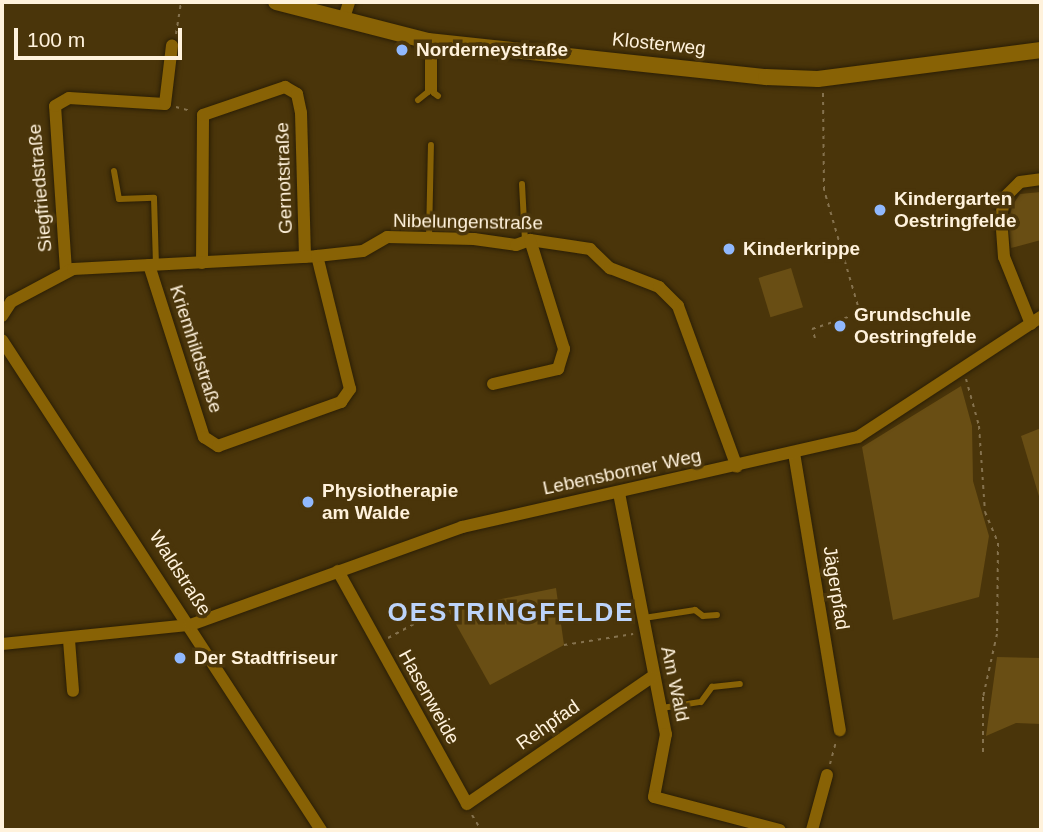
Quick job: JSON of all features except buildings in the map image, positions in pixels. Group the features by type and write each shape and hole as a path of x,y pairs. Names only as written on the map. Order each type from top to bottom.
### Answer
{"street":[{"name":"Klosterweg","path":"276,2 431,42 818,79 1041,50"},
{"path":"343,21 349,2"},
{"path":"165,104 172,45"},
{"name":"Gernotstraße","path":"203,115 285,87 297,94 302,113 311,256"},
{"name":"Siegfriedstraße","path":"66,271 55,106 69,97 165,104"},
{"path":"202,263 203,115"},
{"path":"1036,321 1004,257 1001,216 1006,197 1020,182 1041,179"},
{"name":"Nibelungenstraße","path":"2,316 11,302 66,271 363,251 387,237 516,245 528,241 590,249 610,268 659,287 678,306 737,467"},
{"path":"493,384 558,369 564,349 528,241"},
{"name":"Kriemhildstraße","path":"152,265 204,437 218,446 341,402 350,389 311,256"},
{"name":"Lebensborner Weg","path":"2,643 69,640 190,625 462,527 737,467 858,437 1036,321"},
{"name":"Waldstraße","path":"2,340 321,830"},
{"name":"Jägerpfad","path":"794,453 840,730"},
{"name":"Am Wald","path":"619,493 652,677 666,734 654,797 780,830"},
{"name":"Hasenweide","path":"338,571 467,804"},
{"path":"69,640 73,691"},
{"name":"Rehpfad","path":"467,804 652,677"},
{"path":"812,830 827,775"}],"lane":[{"path":"431,42 434,93 438,96"},
{"path":"418,100 428,92 431,42"},
{"path":"429,238 431,145"},
{"path":"114,171 119,199 154,198 152,265"},
{"path":"522,184 528,241"},
{"path":"643,625 695,610 703,616 717,615"},
{"path":"660,708 701,702 712,687 740,684"}],"path":[{"path":"172,45 181,2"},
{"path":"815,338 812,329 860,313 824,190 823,91 818,79"},
{"path":"165,104 203,115"},
{"path":"963,368 979,426 985,512 998,543 997,634 983,697 983,753"},
{"path":"378,644 438,611 448,610"},
{"path":"564,645 643,625"},
{"path":"827,775 840,730"},
{"path":"467,804 481,830"}],"shaded area":[{"path":"1041,192 1041,240 1011,248 1008,226 1012,206 1020,194"},
{"path":"791,268 803,307 770,317 758,278"},
{"path":"961,386 972,426 973,481 989,536 979,597 893,620 862,447"},
{"path":"1041,428 1041,503 1021,436"},
{"path":"556,588 564,645 490,685 448,610"},
{"path":"997,657 1041,658 1041,724 1016,723 986,736"}],"place":[{"name":"Norderneystraße","path":"402,50"},
{"name":"Kindergarten Oestringfelde","path":"880,210"},
{"name":"Kinderkrippe","path":"729,249"},
{"name":"Grundschule Oestringfelde","path":"840,326"},
{"name":"Physiotherapie am Walde","path":"308,502"},
{"name":"Der Stadtfriseur","path":"180,658"}],"district":[{"name":"OESTRINGFELDE","path":"511,613"}]}
